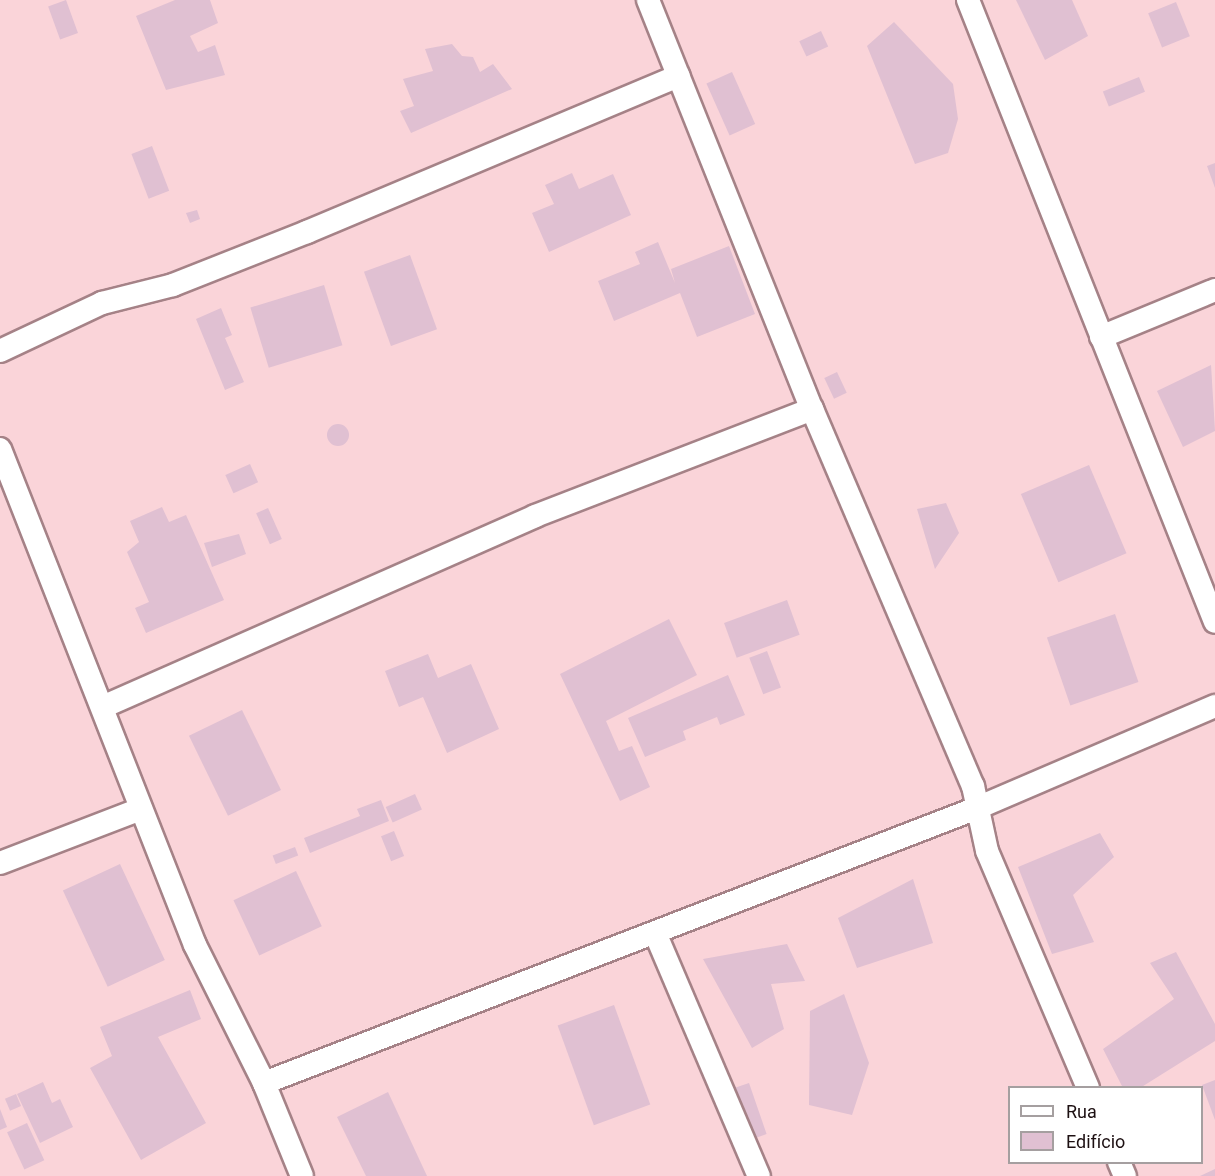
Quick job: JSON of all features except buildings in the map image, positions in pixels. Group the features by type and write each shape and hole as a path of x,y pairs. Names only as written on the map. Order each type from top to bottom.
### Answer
{"street":[{"path":"648,0 812,409 973,786 987,851 1087,1086"},
{"path":"968,0 1215,622"},
{"path":"0,351 102,303 173,285 307,232 679,75"},
{"path":"1101,337 1215,290"},
{"path":"105,706 535,516 812,409"},
{"path":"0,449 105,706 141,809 195,945 264,1083 302,1176"},
{"path":"264,1083 656,934 977,808 1215,706"},
{"path":"0,863 141,809"},
{"path":"656,934 759,1176"}]}
